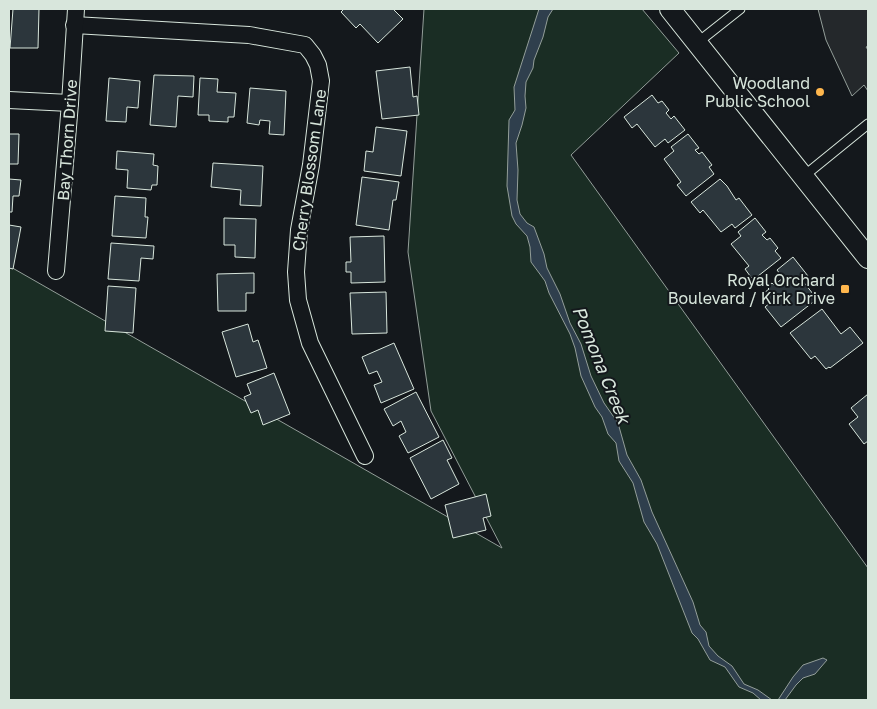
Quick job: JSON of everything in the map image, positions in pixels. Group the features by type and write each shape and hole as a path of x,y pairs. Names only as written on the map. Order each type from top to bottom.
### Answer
{"street":[{"path":"670,9 868,258"},
{"name":"Bay Thorn Drive","path":"56,271 70,104 75,17"},
{"name":"Cherry Blossom Lane","path":"75,17 249,35 304,45 313,55 318,65 321,81 311,165 299,230 296,272 298,300 310,343 364,456"},
{"path":"9,100 70,104"}],"lane":[{"path":"697,43 740,9"},
{"path":"804,176 868,124"}],"green space":[{"path":"424,9 642,9 679,53 571,155 868,568 868,700 9,700 9,266 502,548 431,411 408,252"}],"shaded area":[{"path":"818,9 868,9 868,46 866,47 868,50 868,91 864,85 852,96 826,40"}],"water":[{"path":"539,9 553,9 548,17 533,68 526,82 526,108 516,143 518,170 517,200 520,214 527,223 534,227 547,268 581,344 591,376 604,403 618,423 627,455 641,480 652,512 693,602 700,625 706,632 709,646 718,656 732,666 744,684 758,690 772,700 761,700 753,693 739,687 725,667 710,660 698,639 692,633 657,544 644,522 633,483 619,461 616,443 608,434 602,417 595,407 581,376 570,334 549,293 545,281 531,262 527,236 516,224 512,216 507,186 509,120 515,110 514,87"},
{"path":"823,658 827,660 815,674 803,678 785,700 778,700 803,665"}],"building":[{"path":"13,9 39,9 38,48 10,48"},
{"path":"344,9 393,9 403,19 378,43 360,24 356,28 341,12"},
{"path":"410,67 413,97 417,96 419,115 382,119 376,71"},
{"path":"154,75 194,76 193,97 178,96 176,127 150,125"},
{"path":"109,78 140,81 138,108 127,107 126,122 106,121"},
{"path":"200,78 218,79 217,92 236,93 234,117 228,117 228,122 209,121 209,115 198,115"},
{"path":"250,88 286,91 284,135 269,134 270,121 260,120 259,125 247,123"},
{"path":"652,95 658,103 662,101 669,110 666,113 671,119 674,116 685,130 668,143 665,139 655,147 637,124 632,128 624,117"},
{"path":"376,127 407,131 401,176 364,171 366,151 373,152"},
{"path":"9,134 19,134 18,164 9,164"},
{"path":"688,134 699,148 695,150 699,154 702,152 712,165 709,167 714,174 686,196 677,185 681,182 664,159 674,151 671,147"},
{"path":"117,151 154,154 153,165 158,166 157,185 152,185 151,190 127,188 128,170 116,169"},
{"path":"213,163 263,166 261,206 240,205 241,190 211,187"},
{"path":"362,177 399,182 396,200 393,200 389,230 356,225"},
{"path":"9,179 21,180 19,196 13,196 12,212 9,212"},
{"path":"720,179 736,200 739,198 752,215 735,228 732,224 721,232 703,210 700,213 691,202"},
{"path":"115,196 146,198 145,217 148,217 146,238 112,236"},
{"path":"224,218 256,219 255,258 235,257 235,245 224,245"},
{"path":"755,218 766,232 762,235 767,240 770,238 778,248 775,251 781,258 753,280 745,269 749,266 731,244 741,236 738,232"},
{"path":"9,225 21,227 13,269 9,268"},
{"path":"384,236 385,282 351,283 351,272 346,272 346,262 351,262 350,237"},
{"path":"111,243 154,246 153,259 141,258 139,281 108,279"},
{"path":"793,257 808,276 802,280 817,299 781,327 765,307 771,302 764,293 772,283 774,285 783,278 777,270"},
{"path":"254,273 254,293 246,293 246,311 218,311 217,274"},
{"path":"108,286 136,288 133,333 105,331"},
{"path":"386,292 387,333 352,334 350,293"},
{"path":"822,309 841,334 850,327 863,343 826,369 815,356 811,359 790,333"},
{"path":"248,324 253,342 258,340 267,368 236,377 222,332"},
{"path":"394,343 414,389 381,403 374,385 382,382 377,371 369,374 362,357"},
{"path":"274,373 290,414 263,425 258,410 251,413 244,397 251,394 247,384"},
{"path":"416,392 439,437 408,453 399,436 406,432 401,421 393,426 384,409"},
{"path":"868,394 868,441 864,444 849,424 858,417 851,408"},
{"path":"443,440 452,458 447,460 459,484 431,499 410,458"},
{"path":"486,494 491,516 483,518 486,530 453,538 445,505"}],"place":[{"name":"Woodland Public School","path":"820,92"},
{"name":"Royal Orchard Boulevard / Kirk Drive","path":"845,289"}],"water label":[{"name":"Pomona Creek","path":"601,365"}]}
